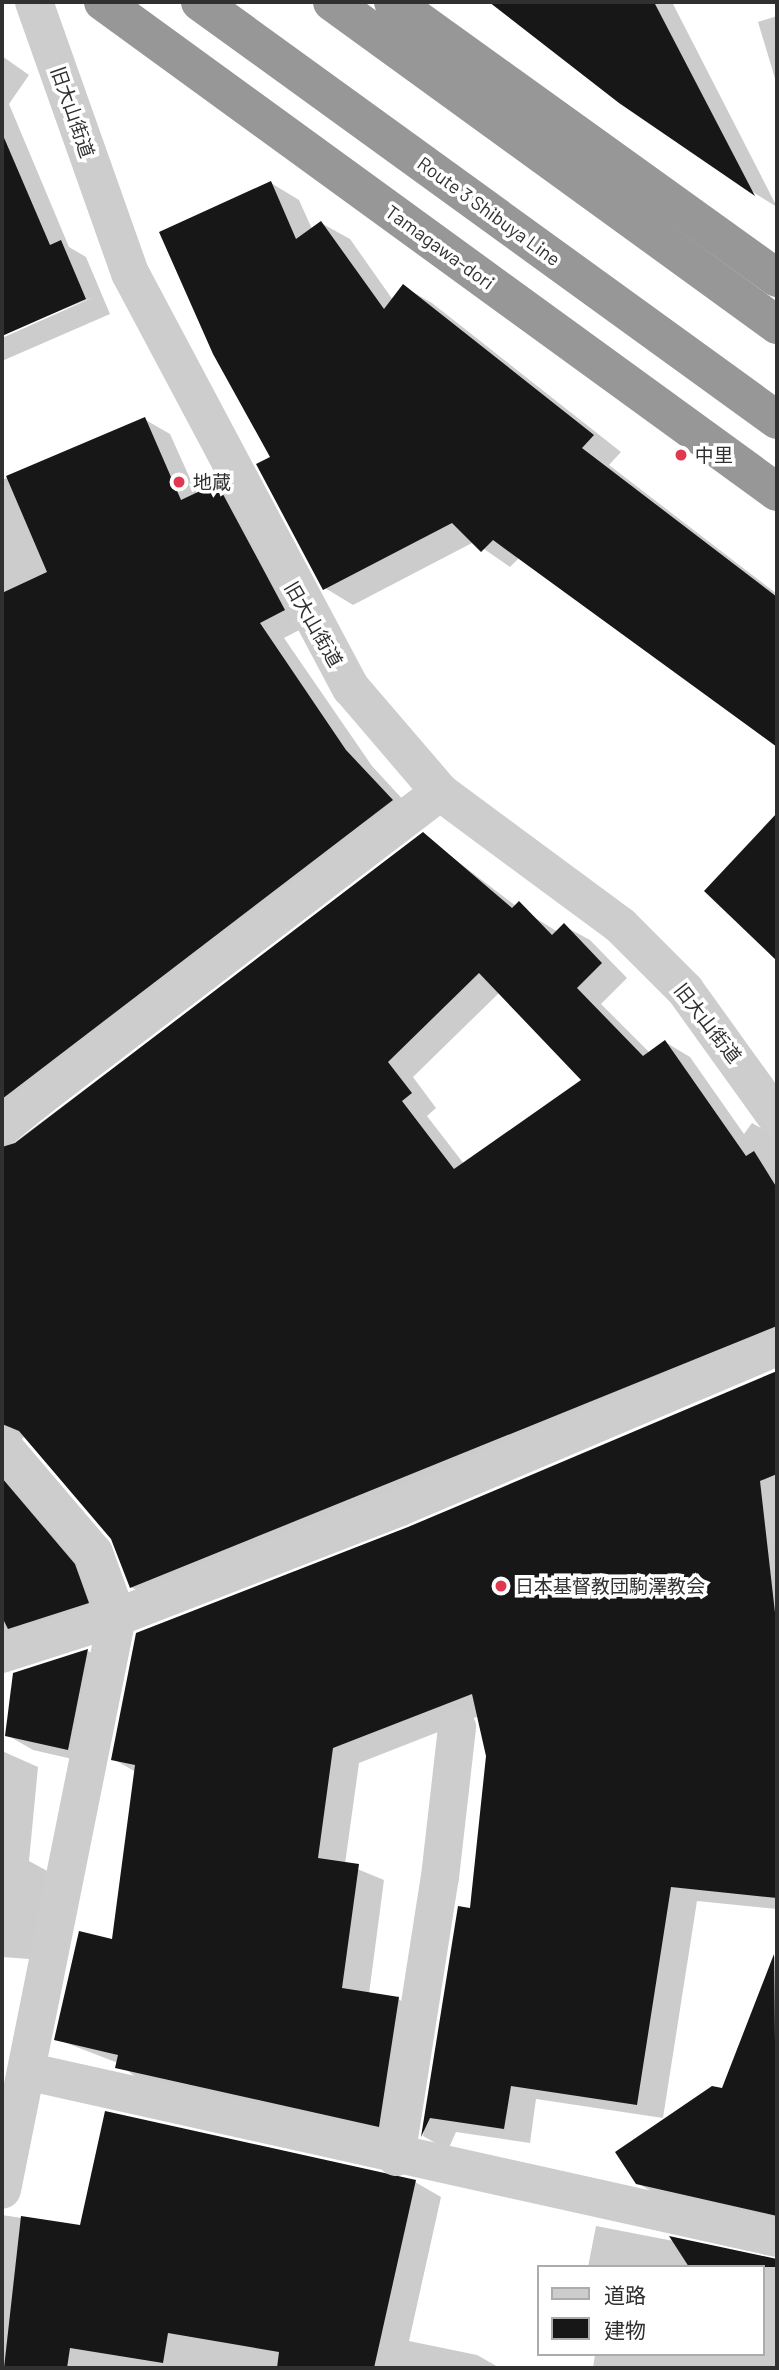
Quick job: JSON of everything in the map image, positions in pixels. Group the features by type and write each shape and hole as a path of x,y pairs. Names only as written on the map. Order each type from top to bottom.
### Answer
{"highway":[{"name":"Tamagawa-dori","path":"103,2 777,492"},
{"name":"Route 3 Shibuya Line","path":"200,2 777,420"},
{"path":"332,2 777,325"},
{"path":"393,2 777,278"}],"street":[{"name":"旧大山街道","path":"34,2 136,285 344,677 440,792 621,926 685,990 777,1118"},
{"path":"2,1126 440,792"},
{"path":"2,1654 117,1617 400,1507 777,1347"},
{"path":"2,1445 94,1553 117,1617 30,2072 2,2190"},
{"path":"396,2157 440,1877 457,1727"},
{"path":"30,2072 396,2157 777,2238"}],"building":[{"path":"489,2 654,2 755,196 619,103"},
{"path":"2,133 50,245 61,240 86,299 2,336"},
{"path":"271,181 296,239 321,221 384,309 403,284 594,435 582,448 777,597 777,747 493,540 481,552 452,523 323,590 256,464 270,457 213,354 159,232"},
{"path":"145,417 181,500 217,483 285,610 260,623 346,750 393,800 2,1099 2,593 47,572 6,476"},
{"path":"777,813 777,961 704,891"},
{"path":"423,832 512,908 519,901 552,935 564,923 602,963 577,988 643,1056 665,1040 746,1156 754,1151 777,1188 777,1326 130,1588 111,1539 19,1431 2,1424 2,1147 15,1143","holes":["479,973 581,1080 454,1169 402,1101 412,1093 388,1062"]},
{"path":"777,1371 777,1474 760,1481 777,1630 777,1898 671,1887 637,2105 511,2086 504,2129 430,2118 421,2137 458,1906 470,1908 486,1756 472,1694 333,1748 318,1858 359,1864 342,1988 399,1997 379,2127 115,2068 118,2055 54,2040 79,1931 112,1939 135,1765 111,1760 136,1633 408,1527"},
{"path":"2,1478 75,1564 89,1603 8,1629 2,1617"},
{"path":"88,1649 68,1750 5,1736 13,1673"},
{"path":"774,1954 777,2216 636,2184 615,2152 712,2086 722,2088"},
{"path":"105,2111 416,2180 374,2368 277,2368 279,2352 168,2333 163,2363 70,2348 67,2368 4,2368 21,2216 80,2225"},
{"path":"669,2236 777,2259 777,2267 688,2265"}],"place":[{"name":"中里","path":"681,455"},
{"name":"地蔵","path":"179,482"},
{"name":"日本基督教団駒澤教会","path":"501,1586"}]}
